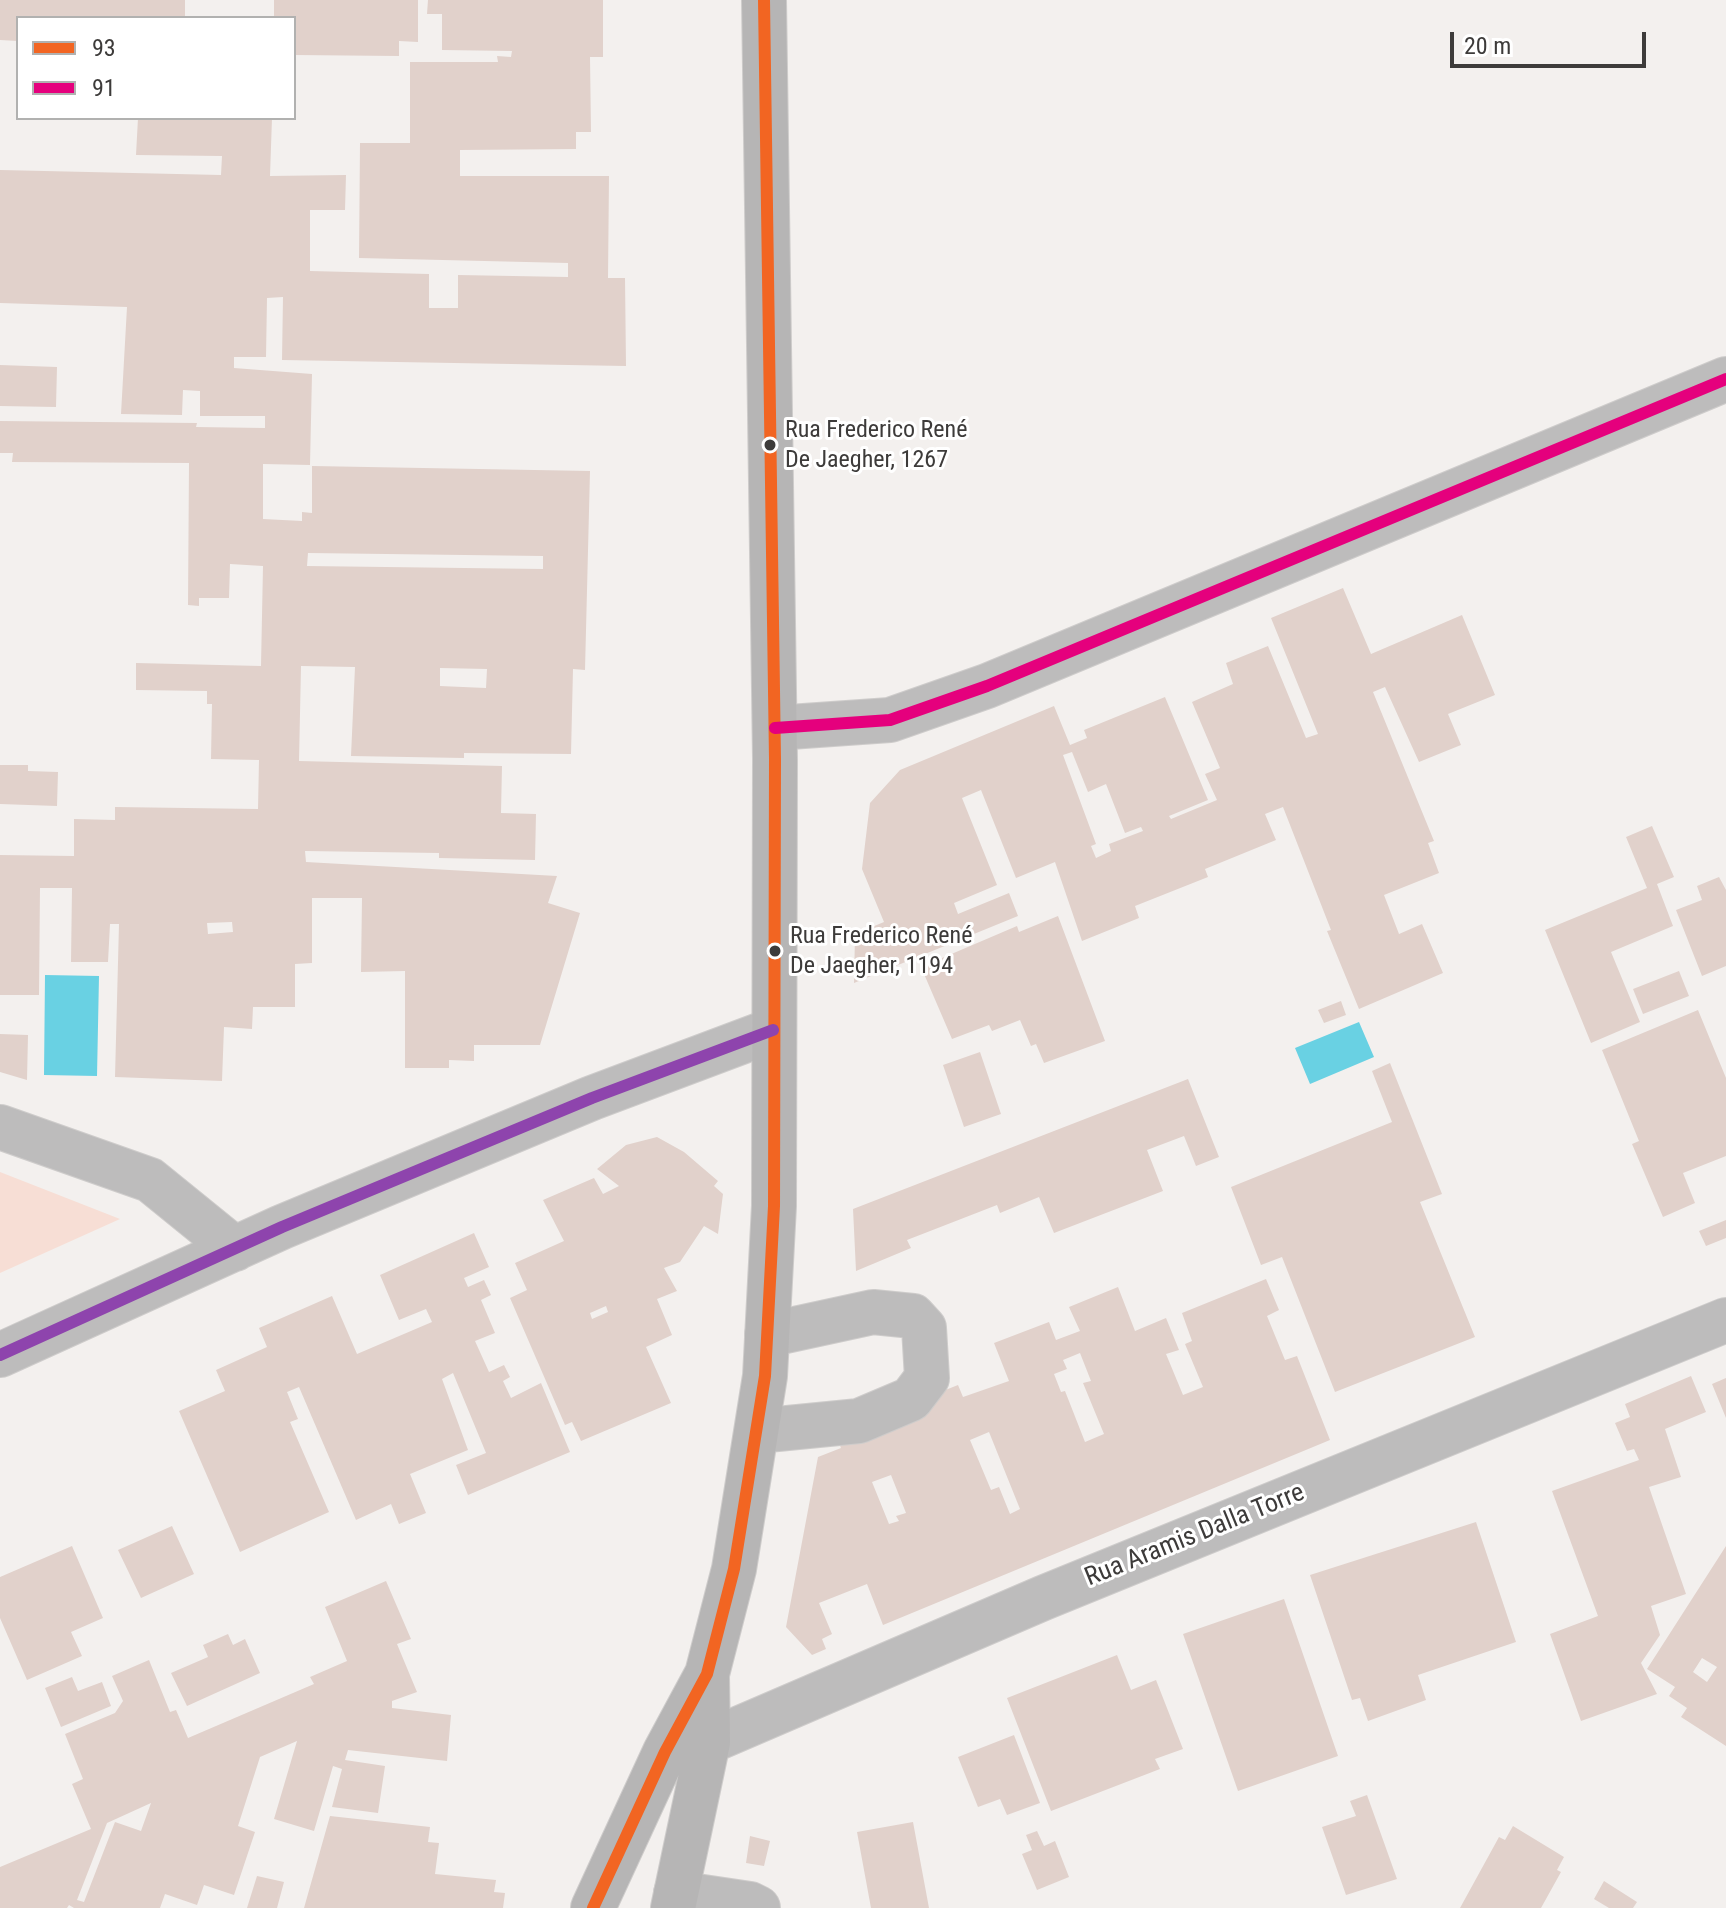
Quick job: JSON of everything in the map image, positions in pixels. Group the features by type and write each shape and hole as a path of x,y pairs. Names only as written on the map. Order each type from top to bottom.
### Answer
{"main road":[{"path":"593,1908 665,1752 707,1674 734,1569 757,1431 767,1335 774,1206 775,728 764,0"},
{"path":"674,1901 708,1742 707,1674"}],"street":[{"path":"775,728 890,720 987,686 1726,379"},
{"path":"0,1355 235,1249 592,1098 773,1030"},
{"path":"0,1127 150,1180 235,1249"},
{"path":"757,1431 859,1421 911,1399 927,1378 929,1358 924,1328 913,1316 873,1312 767,1335"},
{"name":"Rua Aramis Dalla Torre","path":"665,1752 708,1742 1029,1604 1726,1320"},
{"path":"674,1901 750,1904 758,1908"}],"shaded area":[{"path":"0,1172 120,1219 0,1273"}],"water":[{"path":"45,975 99,976 97,1076 44,1075"},
{"path":"1359,1022 1374,1057 1310,1084 1295,1048"}],"building":[{"path":"0,0 185,0 185,16 16,16 16,41 0,40"},
{"path":"274,0 418,0 418,42 399,41 399,56 296,55 296,16 274,16"},
{"path":"428,0 603,0 603,57 590,57 591,132 576,132 576,149 460,150 460,176 609,176 608,278 625,278 626,366 282,360 283,297 267,298 266,357 234,357 234,368 312,374 310,465 263,464 263,519 302,521 302,512 312,513 312,466 590,471 585,670 573,669 571,754 464,753 464,758 351,756 355,667 301,666 299,761 502,766 501,813 536,814 535,860 439,858 439,853 305,851 306,862 557,876 548,903 580,913 540,1045 474,1045 474,1061 449,1060 449,1068 405,1068 405,971 361,972 362,898 312,898 312,963 295,964 295,1007 253,1007 252,1029 224,1027 222,1081 115,1077 119,924 110,924 108,962 71,962 72,888 40,888 39,995 0,995 0,855 74,856 74,819 115,820 115,807 258,809 259,760 211,759 212,704 207,704 207,691 136,690 136,663 261,666 263,566 230,564 229,598 199,598 199,606 188,605 189,463 12,462 13,453 0,453 0,421 197,423 196,427 265,428 265,416 200,416 200,391 183,390 182,415 121,414 127,307 0,303 0,170 221,175 222,156 136,155 138,120 272,120 270,176 346,175 345,210 310,210 310,271 429,274 429,308 458,308 458,275 568,277 568,263 359,258 360,143 410,143 410,62 498,62 497,56 511,57 512,51 442,50 442,14 427,14","holes":["308,553 543,556 543,569 307,566","440,668 487,669 486,688 440,686","232,922 233,932 208,934 207,923"]},
{"path":"0,365 57,367 56,407 0,406"},
{"path":"1343,588 1371,654 1462,615 1495,695 1448,714 1461,745 1419,762 1385,687 1373,692 1434,841 1428,843 1439,873 1384,895 1399,934 1422,924 1443,973 1359,1009 1327,931 1331,930 1283,807 1265,814 1276,840 1205,869 1208,877 1135,906 1139,918 1082,941 1055,862 1016,878 981,790 962,798 997,885 954,903 958,914 1009,893 1018,916 854,983 855,934 884,922 862,869 870,803 900,770 1054,706 1070,745 1087,738 1084,730 1165,697 1208,800 1169,816 1171,819 1217,800 1205,774 1220,768 1192,702 1233,684 1226,663 1268,646 1306,738 1318,734 1271,618","holes":["1072,752 1088,792 1106,784 1125,833 1141,827 1143,831 1109,844 1111,851 1096,858 1091,846 1096,844 1063,755"]},
{"path":"0,765 28,765 28,771 58,772 57,806 0,804"},
{"path":"1652,826 1674,877 1657,884 1673,926 1611,952 1640,1022 1591,1043 1545,930 1647,888 1626,837"},
{"path":"1719,877 1726,890 1726,966 1702,976 1676,910 1702,900 1697,886"},
{"path":"1058,916 1105,1041 1044,1063 1036,1044 1031,1046 1020,1020 992,1031 989,1025 952,1039 921,967 1017,926 1019,932"},
{"path":"1679,971 1689,996 1643,1014 1633,989"},
{"path":"1341,1001 1346,1015 1324,1023 1318,1010"},
{"path":"1698,1010 1726,1078 1726,1156 1683,1173 1695,1203 1663,1217 1632,1144 1639,1141 1602,1050"},
{"path":"0,1034 28,1035 27,1080 0,1072"},
{"path":"980,1052 1001,1114 964,1127 943,1065"},
{"path":"1390,1063 1442,1194 1420,1202 1475,1337 1335,1392 1282,1257 1261,1265 1231,1187 1392,1122 1372,1071"},
{"path":"1188,1079 1219,1157 1196,1166 1184,1136 1147,1150 1163,1191 1054,1233 1039,1197 1000,1213 997,1205 907,1240 911,1248 856,1271 853,1209"},
{"path":"657,1137 684,1152 718,1181 714,1186 723,1194 718,1234 704,1226 680,1262 664,1268 677,1291 657,1299 672,1335 646,1347 671,1403 581,1441 572,1422 565,1425 510,1298 527,1290 515,1263 564,1241 543,1200 594,1178 603,1194 619,1186 597,1169 626,1145","holes":["606,1306 608,1312 592,1319 590,1313"]},
{"path":"1726,1220 1726,1238 1706,1246 1699,1231"},
{"path":"474,1233 489,1267 464,1278 468,1287 484,1280 491,1295 481,1300 495,1333 475,1341 489,1372 504,1365 510,1377 503,1381 511,1398 541,1383 570,1452 468,1495 456,1465 486,1453 453,1373 442,1379 468,1450 410,1474 426,1513 399,1524 391,1504 356,1520 299,1387 287,1392 298,1419 290,1422 329,1512 240,1552 179,1411 225,1391 216,1370 267,1347 259,1328 332,1296 357,1354 432,1322 426,1309 399,1320 380,1275"},
{"path":"1266,1279 1279,1310 1267,1316 1285,1360 1297,1356 1330,1440 883,1625 867,1584 819,1603 832,1634 822,1639 826,1649 812,1655 786,1627 818,1457 841,1448 835,1434 958,1385 963,1397 1009,1381 994,1343 1049,1322 1056,1340 1080,1331 1069,1307 1118,1287 1135,1331 1166,1318 1179,1350 1166,1354 1183,1395 1203,1387 1185,1344 1192,1341 1182,1313","holes":["1080,1353 1091,1381 1083,1383 1104,1434 1085,1442 1065,1391 1061,1392 1054,1374 1067,1369 1063,1360","989,1432 1020,1509 1010,1514 999,1487 991,1490 970,1440","891,1475 906,1513 896,1516 899,1521 889,1524 872,1482"]},
{"path":"1691,1376 1706,1412 1665,1429 1681,1477 1649,1487 1686,1594 1651,1606 1660,1635 1641,1663 1657,1694 1581,1721 1550,1634 1598,1616 1552,1491 1639,1460 1634,1449 1627,1451 1615,1423 1630,1417 1625,1404"},
{"path":"1726,1378 1726,1418 1712,1384"},
{"path":"1476,1522 1516,1642 1418,1675 1426,1700 1368,1721 1360,1698 1352,1700 1310,1575"},
{"path":"172,1526 194,1574 141,1598 118,1550"},
{"path":"72,1546 103,1618 71,1632 82,1656 27,1680 0,1618 0,1577"},
{"path":"1726,1546 1726,1746 1681,1717 1687,1708 1669,1696 1675,1687 1647,1669","holes":["1702,1658 1717,1667 1707,1682 1693,1672"]},
{"path":"386,1581 411,1639 397,1644 417,1692 392,1701 392,1708 451,1715 447,1761 348,1750 345,1760 385,1766 378,1813 332,1807 342,1769 333,1766 314,1831 274,1819 297,1741 260,1757 238,1826 255,1832 234,1895 204,1885 197,1905 165,1894 160,1908 74,1908 69,1905 67,1908 0,1908 0,1867 91,1829 72,1784 83,1779 65,1734 115,1713 123,1701 112,1676 149,1660 170,1712 176,1710 188,1738 314,1684 310,1677 347,1661 325,1607","holes":["151,1803 141,1831 115,1822 84,1902 77,1900 107,1823"]},
{"path":"1284,1599 1338,1756 1238,1791 1183,1634"},
{"path":"228,1634 233,1645 245,1639 260,1673 187,1706 171,1673 208,1657 203,1645"},
{"path":"1117,1655 1131,1690 1156,1680 1183,1749 1155,1759 1160,1769 1051,1811 1007,1698"},
{"path":"72,1677 78,1691 102,1682 111,1706 61,1727 45,1688"},
{"path":"1014,1735 1040,1803 1007,1815 1000,1799 978,1807 958,1757"},
{"path":"1367,1795 1397,1879 1346,1895 1322,1827 1356,1816 1350,1801"},
{"path":"330,1816 430,1827 428,1842 439,1843 435,1874 496,1880 494,1892 505,1893 503,1908 304,1908"},
{"path":"913,1822 929,1908 871,1908 857,1832"},
{"path":"1513,1826 1564,1857 1557,1870 1561,1872 1541,1908 1460,1908 1499,1837 1505,1840"},
{"path":"1037,1831 1044,1846 1055,1841 1069,1877 1037,1890 1022,1854 1032,1850 1026,1835"},
{"path":"750,1836 770,1841 764,1866 746,1863"},
{"path":"257,1876 284,1882 277,1908 247,1908"},
{"path":"1604,1881 1637,1902 1633,1908 1609,1908 1594,1899"}],"transit line":[{"name":"93","path":"593,1908 665,1752 707,1674 734,1569 765,1376 774,1206 775,759 764,0"},
{"name":"91","path":"775,728 890,720 987,686 1726,379"},
{"path":"0,1355 282,1227 592,1098 773,1030"}],"place":[{"name":"Rua Frederico René De Jaegher, 1267","path":"770,445"},
{"name":"Rua Frederico René De Jaegher, 1194","path":"775,951"}]}
